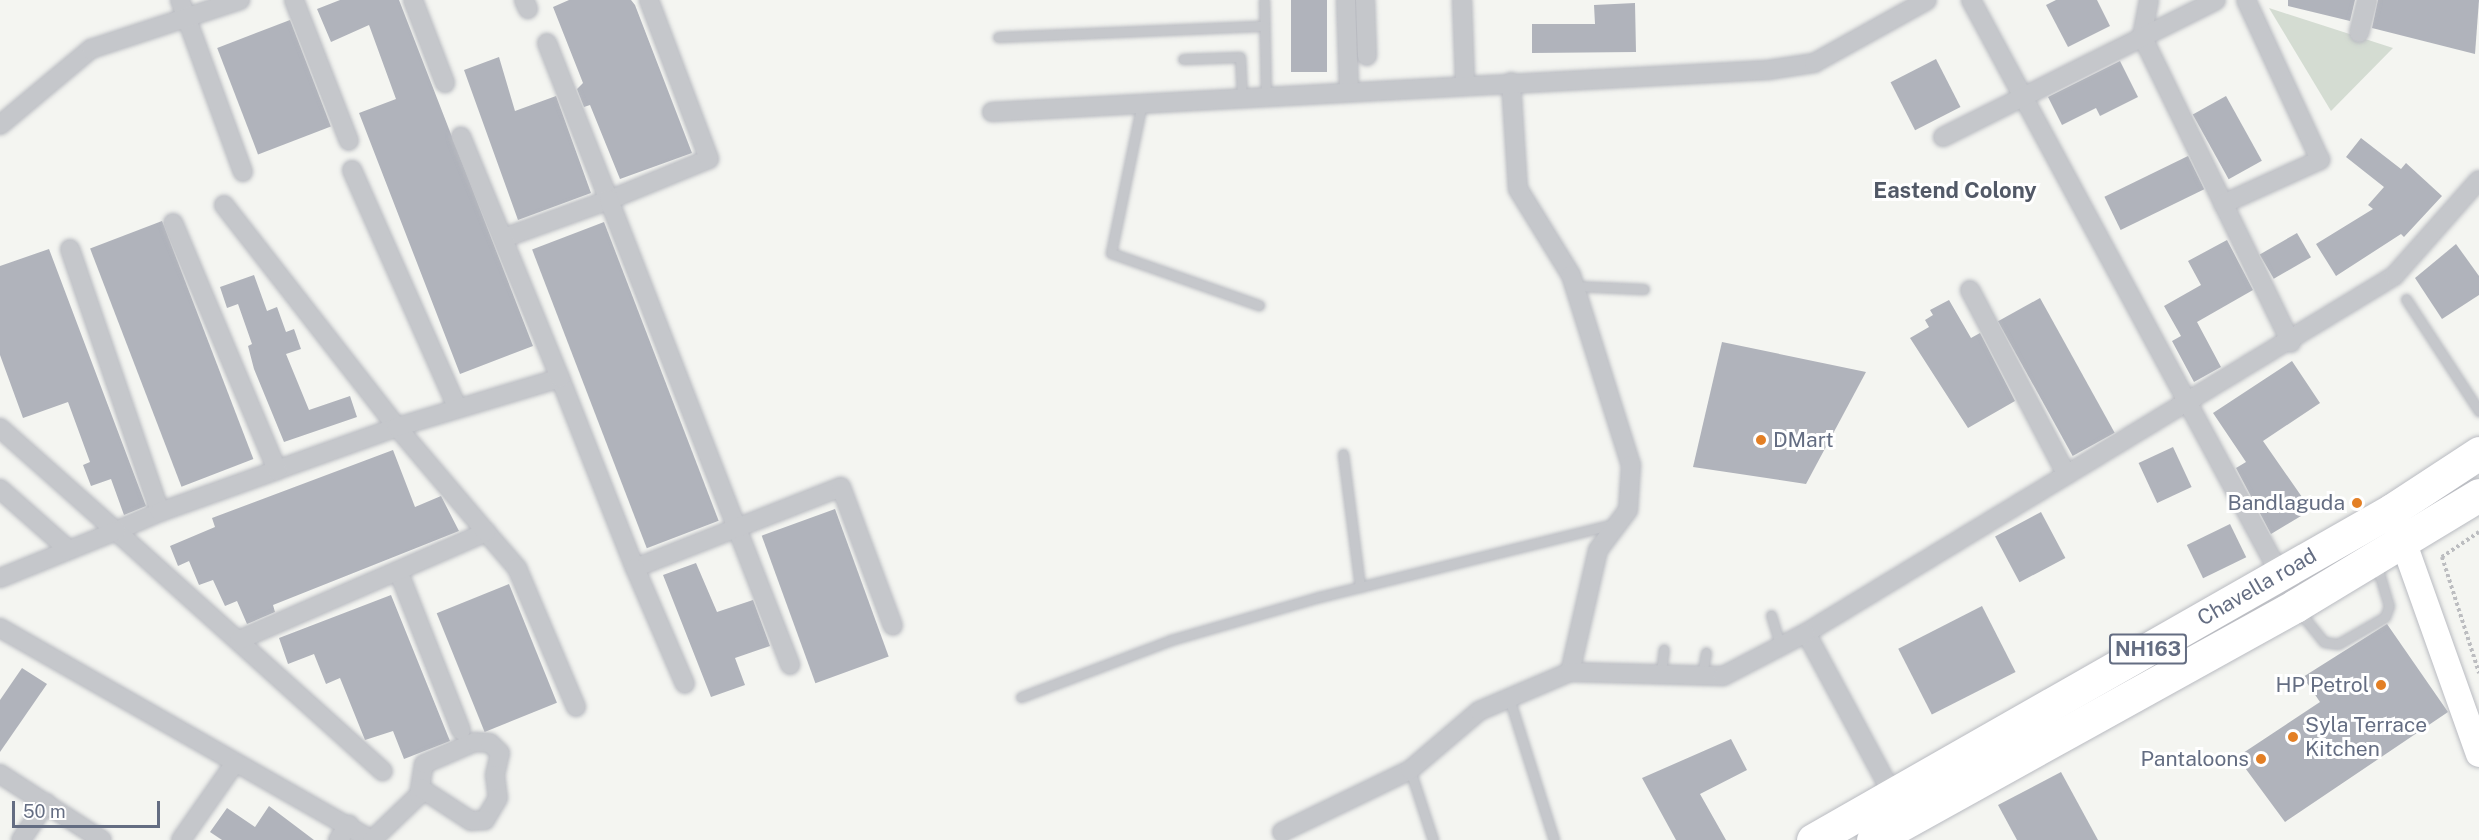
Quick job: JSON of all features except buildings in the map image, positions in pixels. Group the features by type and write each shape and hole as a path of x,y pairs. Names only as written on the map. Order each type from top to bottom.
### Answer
{"highway":[{"name":"Chavella road","path":"1813,840 2392,510 2479,453"},
{"name":"Chavella road","path":"1873,840 2295,606 2375,560 2479,495"}],"street":[{"path":"180,0 243,171"},
{"path":"0,124 91,49 240,0"},
{"path":"294,0 349,141"},
{"path":"413,0 445,83"},
{"path":"504,238 609,200 709,159 649,0"},
{"path":"1346,0 1349,90"},
{"path":"1365,0 1367,56"},
{"path":"1462,0 1465,83"},
{"path":"992,112 1814,63 1927,0"},
{"path":"1971,0 2187,406 2280,574"},
{"path":"2149,0 2142,36 2291,343"},
{"path":"1943,137 2021,94 2216,0"},
{"path":"2359,33 2367,0"},
{"path":"2223,204 2320,160 2249,3"},
{"path":"547,43 741,529 790,665"},
{"path":"1511,82 1518,189 1574,286 1631,465 1628,510 1598,550 1570,672"},
{"path":"461,137 504,238 635,568 685,684"},
{"path":"352,170 457,407"},
{"path":"1282,832 1410,770 1479,711 1570,672 1661,672 1702,675 1737,673 2066,474 2187,406 2291,343 2394,276 2479,180"},
{"path":"224,205 398,427 518,568 576,706"},
{"path":"174,223 278,470"},
{"path":"70,249 160,512"},
{"path":"1970,290 2066,474"},
{"path":"0,578 160,512 398,427 457,407 560,378"},
{"path":"1,427 383,771"},
{"path":"635,568 741,529 841,487 893,626"},
{"path":"0,489 69,550"},
{"path":"2392,510 2479,754"},
{"path":"239,640 399,573 486,532"},
{"path":"399,573 461,730"},
{"path":"0,628 372,840 422,789 424,764 475,742 490,743 501,753 495,776 498,798 485,820 471,821 422,789"},
{"path":"1806,633 1893,795"},
{"path":"181,840 235,763"},
{"path":"0,774 102,840"},
{"path":"21,840 46,803"},
{"path":"338,840 349,825"}],"lane":[{"path":"1264,0 1266,95"},
{"path":"998,37 1264,26"},
{"path":"1184,59 1240,57 1242,97"},
{"path":"1142,103 1111,253 1259,305"},
{"path":"1574,286 1644,289"},
{"path":"2406,299 2479,411"},
{"path":"1343,454 1360,587"},
{"path":"1021,697 1170,640 1360,587 1618,524"},
{"path":"2295,606 2324,642 2338,644 2385,617 2389,606 2375,560"},
{"path":"1771,615 1781,647"},
{"path":"1661,672 1664,649"},
{"path":"1702,675 1706,652"},
{"path":"1509,698 1554,840"},
{"path":"1410,770 1433,840"}],"path":[{"path":"2479,532 2442,557 2479,673"}],"shaded area":[{"path":"2269,8 2393,48 2331,111"}],"place":[{"name":"DMart","path":"1761,440"},
{"name":"Bandlaguda","path":"2357,503"},
{"name":"HP Petrol","path":"2381,685"},
{"name":"Syla Terrace Kitchen","path":"2293,737"},
{"name":"Pantaloons","path":"2261,759"}],"district":[{"name":"Eastend Colony","path":"1955,191"}]}
